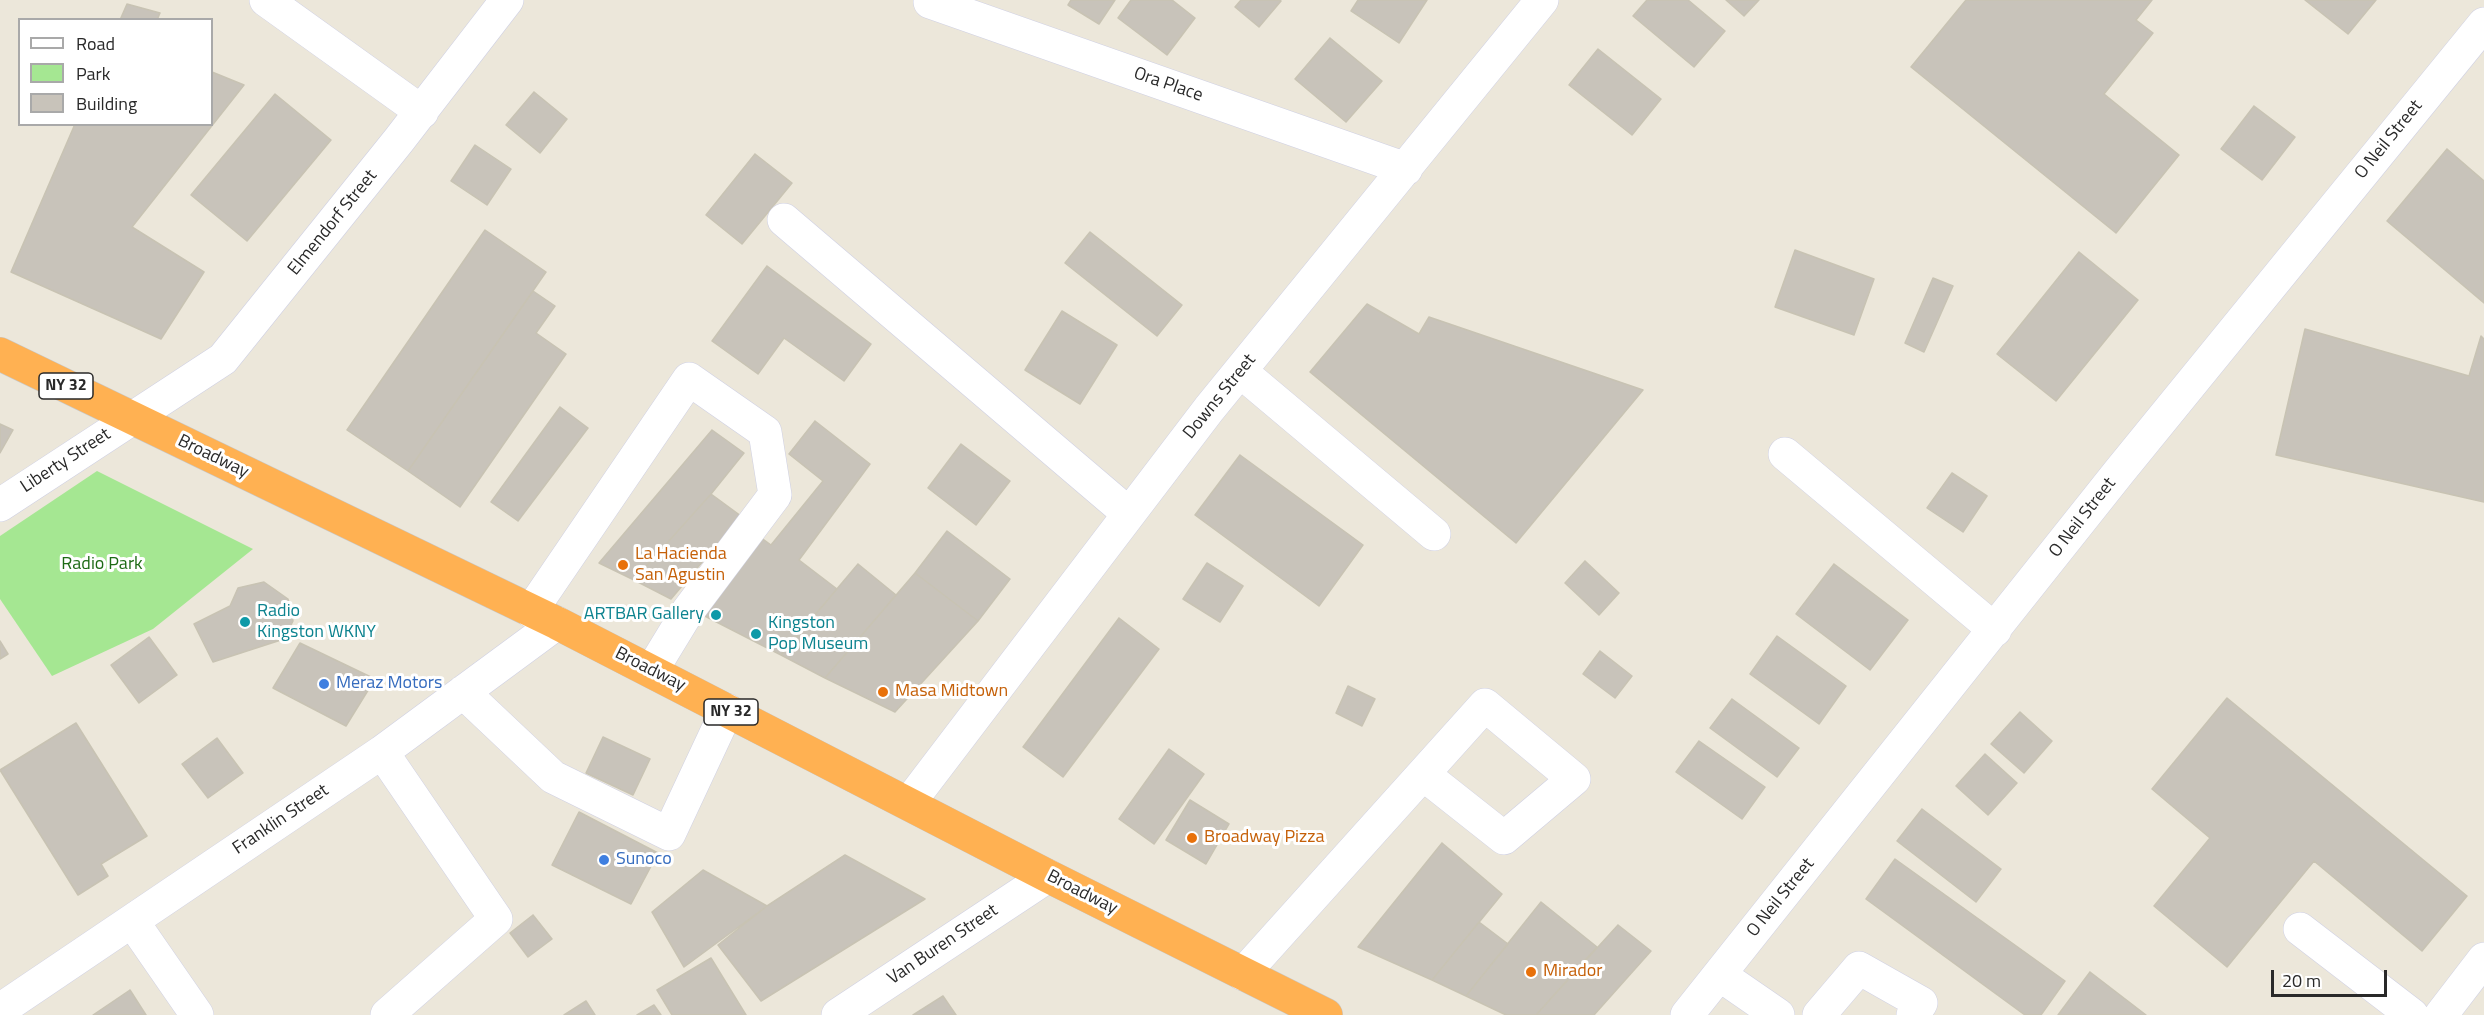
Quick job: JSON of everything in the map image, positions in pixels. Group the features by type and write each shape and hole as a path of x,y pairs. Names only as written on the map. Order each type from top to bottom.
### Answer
{"highway":[{"name":"Broadway","path":"0,354 652,670 1048,876 1326,1015"}],"street":[{"path":"266,0 422,111"},
{"name":"Elmendorf Street","path":"132,418 223,359 422,111 507,0"},
{"name":"Downs Street","path":"909,803 1240,371 1542,0"},
{"name":"Ora Place","path":"930,2 1406,169"},
{"name":"O Neil Street","path":"1687,1015 2119,472 2484,24"},
{"path":"784,220 1129,514"},
{"path":"1240,371 1434,534"},
{"name":"Franklin Street","path":"0,1010 382,752 463,692 544,617 689,380 765,432 775,495 688,611 652,670"},
{"name":"Liberty Street","path":"0,505 132,418"},
{"path":"1785,454 1995,630"},
{"path":"463,692 553,777 669,834 727,710"},
{"path":"382,752 496,919 387,1015"},
{"path":"1243,974 1423,774"},
{"name":"Van Buren Street","path":"838,1015 1048,876"},
{"path":"132,921 197,1015"},
{"path":"2300,929 2412,1015"},
{"path":"2441,1015 2484,959"},
{"path":"1819,1015 1859,968 1921,1003 1913,1015"},
{"path":"1720,975 1778,1015"}],"green space":[{"name":"Radio Park","path":"97,471 253,549 153,629 52,676 0,599 0,536"}],"building":[{"path":"1071,0 1115,0 1099,24 1068,5"},
{"path":"1131,0 1172,0 1195,18 1167,55 1118,18"},
{"path":"1241,0 1281,1 1259,27 1235,7"},
{"path":"1358,0 1427,0 1399,43 1351,11"},
{"path":"1647,0 1688,0 1725,31 1694,67 1633,16"},
{"path":"1726,0 1759,0 1744,16"},
{"path":"1966,0 2152,0 2136,20 2153,33 2104,94 2179,155 2116,233 1911,67"},
{"path":"2305,0 2376,0 2348,34"},
{"path":"127,4 160,13 158,18 121,18"},
{"path":"1330,38 1382,81 1346,122 1295,79"},
{"path":"1598,49 1661,99 1632,135 1569,85"},
{"path":"213,72 244,85 213,124"},
{"path":"534,92 567,119 540,153 506,125"},
{"path":"275,94 331,140 247,241 191,195"},
{"path":"2254,106 2295,137 2262,180 2221,149"},
{"path":"74,126 212,126 132,227 204,272 161,339 11,272"},
{"path":"475,145 511,169 487,205 451,181"},
{"path":"2447,149 2484,181 2484,303 2387,221"},
{"path":"755,154 792,183 742,244 706,215"},
{"path":"485,230 546,272 408,471 347,430"},
{"path":"1090,232 1182,305 1157,336 1065,263"},
{"path":"1795,250 1874,279 1854,335 1775,307"},
{"path":"2079,252 2138,300 2056,401 1997,354"},
{"path":"767,266 871,344 844,381 784,338 758,374 712,341"},
{"path":"1933,278 1953,286 1924,352 1905,343"},
{"path":"533,291 555,306 536,333 566,354 460,507 408,471"},
{"path":"1367,304 1419,334 1429,317 1643,390 1516,543 1310,372"},
{"path":"1062,311 1117,345 1080,404 1025,370"},
{"path":"2305,329 2469,376 2481,336 2484,339 2484,502 2276,455"},
{"path":"560,407 588,428 518,521 491,502"},
{"path":"815,421 870,464 799,560 837,589 781,655 695,611 756,534 771,545 823,481 789,454"},
{"path":"0,424 13,430 0,453"},
{"path":"712,430 744,453 711,494 634,580 599,563"},
{"path":"961,444 1010,481 976,525 928,488"},
{"path":"1240,455 1363,545 1319,606 1195,515"},
{"path":"1952,473 1987,496 1963,532 1927,508"},
{"path":"711,494 741,516 671,599 634,580"},
{"path":"947,531 1010,579 978,621 915,573"},
{"path":"1585,561 1619,593 1599,615 1565,583"},
{"path":"1207,563 1243,586 1220,622 1183,599"},
{"path":"858,564 896,595 825,678 781,655"},
{"path":"1834,564 1908,620 1870,670 1796,614"},
{"path":"915,573 978,621 895,712 825,678"},
{"name":"Radio Kingston WKNY","path":"264,582 288,599 293,621 284,639 213,662 194,624 230,606 238,588"},
{"path":"1119,618 1159,649 1063,777 1023,747"},
{"path":"1777,636 1846,686 1819,724 1750,674"},
{"path":"149,637 177,675 139,703 111,665"},
{"path":"0,641 8,654 0,659"},
{"name":"Meraz Motors","path":"300,643 375,679 346,726 273,688"},
{"path":"1600,651 1632,676 1615,698 1583,674"},
{"path":"1348,686 1375,699 1362,726 1336,713"},
{"path":"2227,698 2467,896 2422,951 2314,861 2227,967 2154,906 2210,838 2152,789"},
{"path":"1732,699 1799,748 1777,777 1710,728"},
{"path":"2020,712 2052,741 2024,773 1991,744"},
{"path":"76,723 147,836 101,864 108,876 78,895 0,770"},
{"path":"603,737 650,759 633,795 586,773"},
{"path":"217,738 243,773 208,798 182,764"},
{"path":"1699,741 1765,787 1742,819 1676,772"},
{"path":"1169,749 1204,774 1154,844 1119,819"},
{"path":"1985,754 2017,783 1988,815 1956,786"},
{"path":"1190,800 1229,824 1206,864 1166,840"},
{"path":"1922,809 2001,869 1976,902 1897,841"},
{"name":"Sunoco","path":"579,812 658,853 631,904 552,865"},
{"path":"1442,843 1502,894 1432,980 1358,947"},
{"path":"845,855 925,899 761,1001 718,945 767,906"},
{"path":"1895,859 2065,981 2041,1015 2025,1015 1866,899"},
{"path":"703,870 767,906 684,967 652,912"},
{"name":"Mirador","path":"1541,902 1597,947 1536,1015 1506,1015 1466,996"},
{"path":"533,915 552,939 528,957 510,933"},
{"path":"1479,922 1508,944 1466,996 1432,980"},
{"path":"1618,925 1651,951 1594,1015 1536,1015"},
{"path":"711,958 746,1015 672,1015 657,990"},
{"path":"2090,972 2146,1015 2058,1015"},
{"path":"130,990 146,1015 93,1015"},
{"path":"943,996 956,1015 913,1015"},
{"path":"586,1001 595,1015 564,1015"},
{"path":"654,1005 661,1015 637,1015"}],"place":[{"name":"La Hacienda San Agustin","path":"623,565"},
{"name":"ARTBAR Gallery","path":"716,615"},
{"name":"Radio Kingston WKNY","path":"245,622"},
{"name":"Kingston Pop Museum","path":"756,634"},
{"name":"Meraz Motors","path":"324,684"},
{"name":"Masa Midtown","path":"883,692"},
{"name":"Broadway Pizza","path":"1192,838"},
{"name":"Sunoco","path":"604,860"},
{"name":"Mirador","path":"1531,972"}]}
